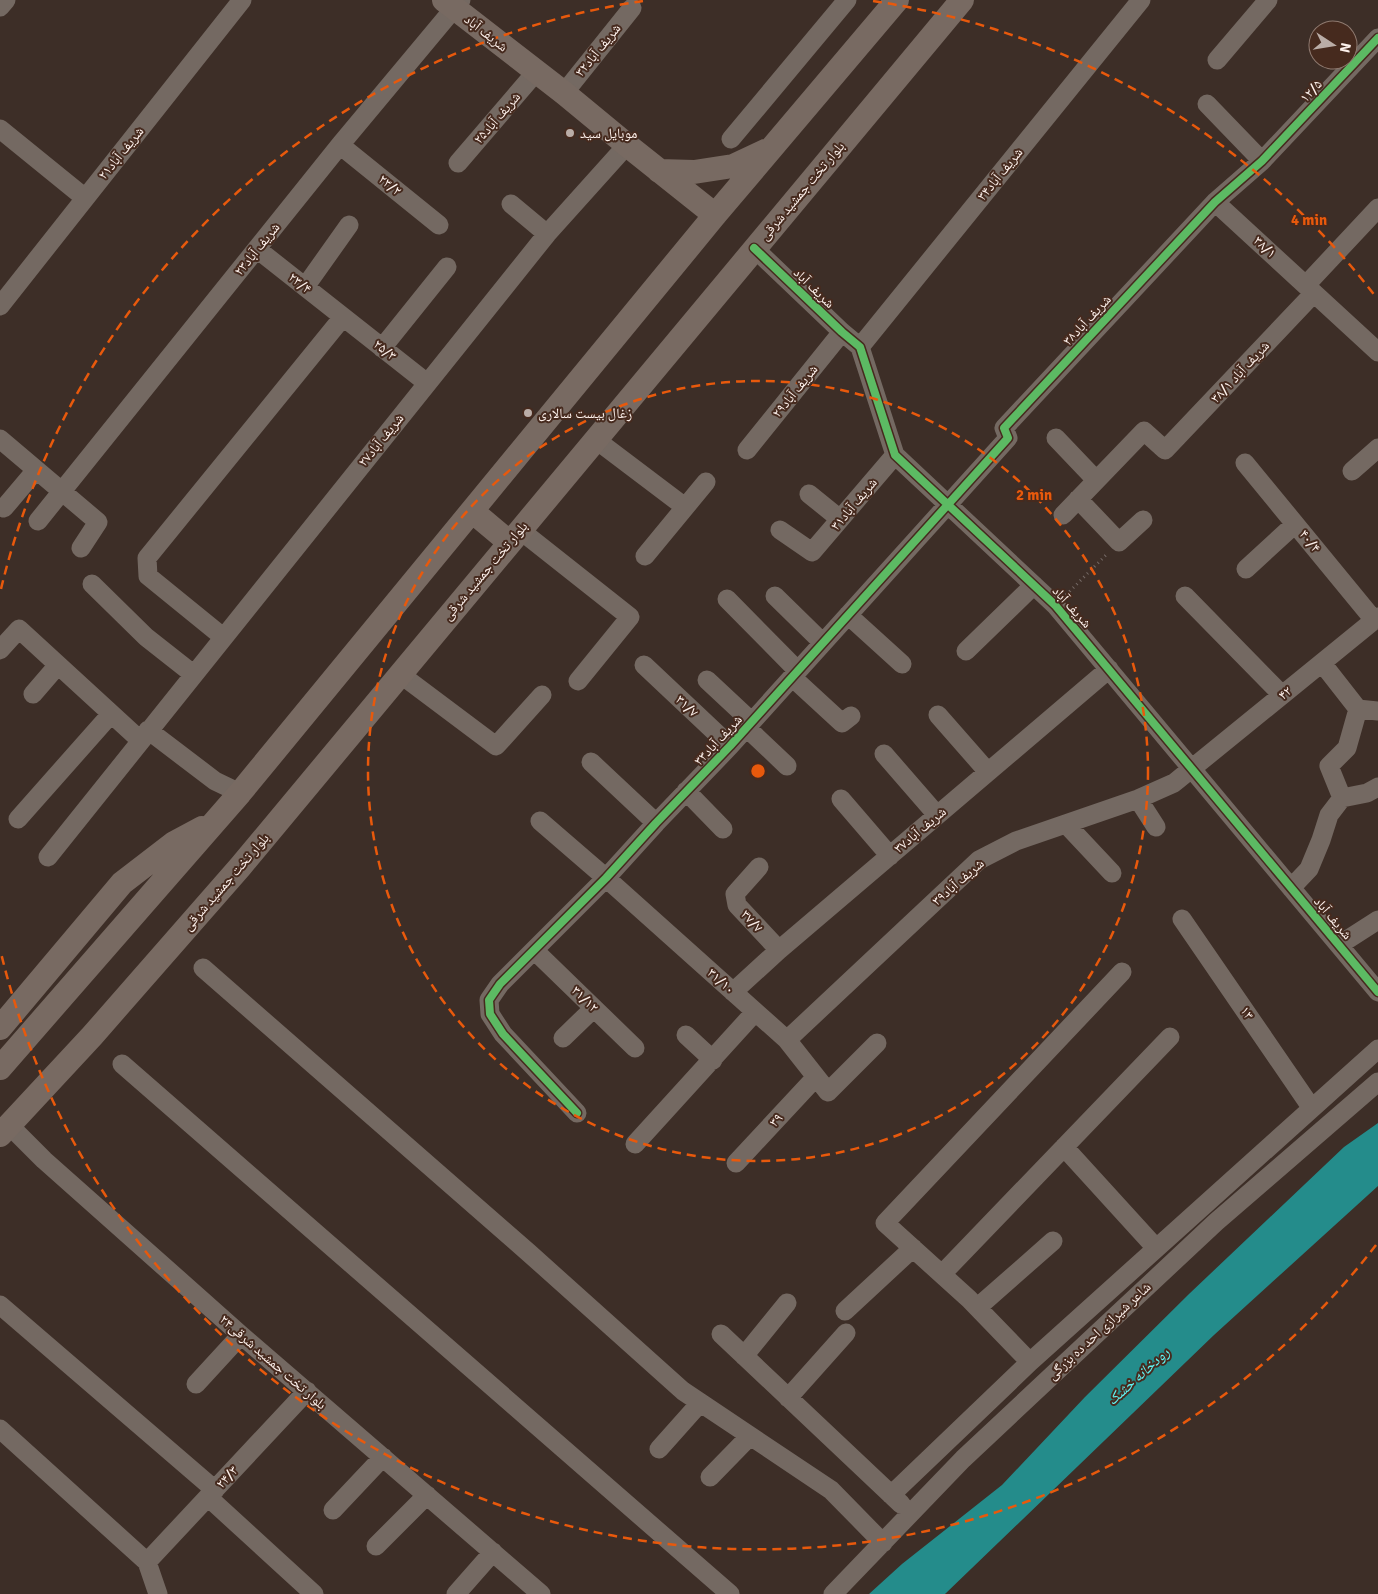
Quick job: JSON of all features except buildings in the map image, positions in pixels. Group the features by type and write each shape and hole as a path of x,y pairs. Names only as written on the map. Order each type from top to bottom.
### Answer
{"main road":[{"path":"0,1068 240,793 715,215 897,0"},
{"name":"بلوار تخت جمشید شرقی","path":"4,1130 92,1036 228,881 594,439 962,0"},
{"name":"شریف آباد","path":"453,3 715,215"},
{"path":"659,171 694,172 733,166 773,148"},
{"path":"472,511 514,536"},
{"path":"0,1028 122,883 174,843 215,822"}],"street":[{"path":"0,7 6,0"},
{"name":"شریف آباد۲۱","path":"0,306 242,0"},
{"path":"731,139 847,0"},
{"name":"شریف آباد۳۴","path":"860,347 1141,0"},
{"path":"1217,60 1268,0"},
{"name":"شریف آباد۲۳","path":"38,521 453,3"},
{"name":"شریف آباد۳۲","path":"564,93 632,8"},
{"name":"۱۲/۵","path":"1262,161 1378,38"},
{"name":"شریف آباد۲۵","path":"458,163 536,72"},
{"path":"1207,104 1262,161"},
{"path":"0,130 85,198"},
{"name":"شریف آباد۲۷","path":"48,857 547,234 627,145"},
{"name":"۲۳/۲","path":"340,146 440,225"},
{"name":"شریف آباد۳۸","path":"947,505 1008,438 1004,428 1215,202 1262,161"},
{"name":"۳۸/۱","path":"1215,202 1378,352"},
{"path":"511,204 547,234"},
{"name":"۳۸/۱ شریف آباد","path":"1096,480 1144,431 1165,450 1310,289 1378,208"},
{"path":"305,287 349,225"},
{"name":"شریف آباد","path":"754,248 860,347 895,455 1055,605 1378,992"},
{"name":"۲۳/۴","path":"257,249 343,316"},
{"path":"382,348 447,267"},
{"path":"223,637 148,576 147,558 343,316"},
{"name":"۲۵/۳","path":"343,316 426,383"},
{"name":"شریف آباد۲۹","path":"747,450 842,332"},
{"path":"1056,438 1096,480 1063,515"},
{"path":"0,439 60,492 98,522 81,548"},
{"path":"594,439 685,507"},
{"path":"1352,471 1378,448"},
{"name":"شریف آباد۳۱","path":"780,530 812,552 895,455"},
{"name":"۴۰/۴","path":"1246,463 1295,524 1376,618"},
{"path":"4,508 36,470"},
{"path":"645,556 706,482"},
{"path":"809,494 840,520"},
{"path":"1078,499 1119,542 1143,520"},
{"name":"شریف آباد۳۳","path":"577,1112 503,1034 490,1014 489,1000 500,984 606,878 730,746 947,505"},
{"path":"1246,569 1295,524"},
{"path":"514,536 630,617 578,680"},
{"path":"92,584 146,636 193,674"},
{"path":"966,651 1034,585"},
{"path":"774,596 823,643"},
{"path":"1185,596 1282,695"},
{"path":"727,599 842,723 851,716"},
{"path":"848,615 902,664"},
{"name":"۴۲","path":"1192,769 1376,618"},
{"path":"0,650 19,629 111,714 215,781 240,793"},
{"path":"1322,663 1358,709 1378,711"},
{"path":"33,694 58,665"},
{"name":"۳۱/۷","path":"644,665 730,746"},
{"name":"شریف آباد۳۷","path":"733,992 779,950 1109,669"},
{"path":"400,674 496,746 542,695"},
{"path":"708,680 787,766"},
{"path":"1342,798 1329,766 1347,748 1358,709"},
{"path":"18,819 111,714"},
{"path":"938,715 988,772"},
{"path":"884,754 937,815"},
{"path":"591,762 656,823"},
{"name":"شریف آباد۳۹","path":"787,1040 978,860 1016,841 1138,800 1174,783 1192,769"},
{"path":"1291,888 1309,869 1329,816 1342,798 1367,793 1378,787"},
{"path":"686,791 722,829"},
{"path":"842,799 890,856"},
{"path":"1138,800 1156,827"},
{"name":"۳۱/۱۰","path":"540,821 787,1040 828,1092 877,1043"},
{"path":"1066,824 1112,873"},
{"name":"۳۷/۷","path":"759,867 735,894 737,905 779,950"},
{"name":"۱۳","path":"1182,918 1312,1107"},
{"path":"1339,945 1378,920"},
{"name":"۳۱/۱۲","path":"534,950 635,1048"},
{"path":"203,968 530,1253 682,1391 832,1490 883,1542"},
{"path":"1030,1362 978,1307 885,1222 1122,972"},
{"path":"564,1038 594,1008"},
{"path":"635,1144 755,1012"},
{"path":"686,1034 713,1060"},
{"path":"942,1274 1170,1037"},
{"path":"891,1495 1030,1362 1378,1049"},
{"path":"122,1064 730,1594"},
{"name":"۳۹","path":"736,1162 816,1077"},
{"name":"شاعر شیرازی احد ده بزرگی","path":"833,1594 963,1459 1209,1228 1378,1082"},
{"name":"بلوار تخت جمشید شرقی۲۴","path":"4,1130 44,1160 241,1335 493,1552 529,1590"},
{"path":"1064,1147 1156,1248"},
{"path":"978,1307 1054,1241"},
{"path":"845,1311 913,1248"},
{"path":"744,1356 787,1303"},
{"path":"0,1305 211,1494 314,1594"},
{"path":"788,1398 846,1333"},
{"path":"721,1334 911,1513"},
{"path":"196,1384 241,1335"},
{"name":"۲۴/۳","path":"147,1562 307,1391"},
{"path":"659,1449 700,1403"},
{"path":"0,1429 147,1562 158,1594"},
{"path":"710,1477 750,1436"},
{"path":"333,1510 383,1457"},
{"path":"376,1546 427,1495"},
{"path":"456,1594 493,1552"}],"path":[{"path":"1055,605 1119,542"}],"water":[{"name":"رودخانه خشک","path":"1378,1123 1378,1186 1214,1335 945,1594 869,1594 902,1564 1002,1485 1085,1397 1189,1294 1344,1147"}],"cycle path":[{"path":"577,1113 503,1034 490,1014 489,1000 500,984 606,878 730,746 1008,438 1004,428 1215,202 1262,161 1378,38"},
{"path":"754,248 860,347 895,455 1055,605 1378,992"}],"place":[{"name":"موبایل سید","path":"570,133"},
{"name":"زغال بیست سالاری","path":"528,413"}]}
